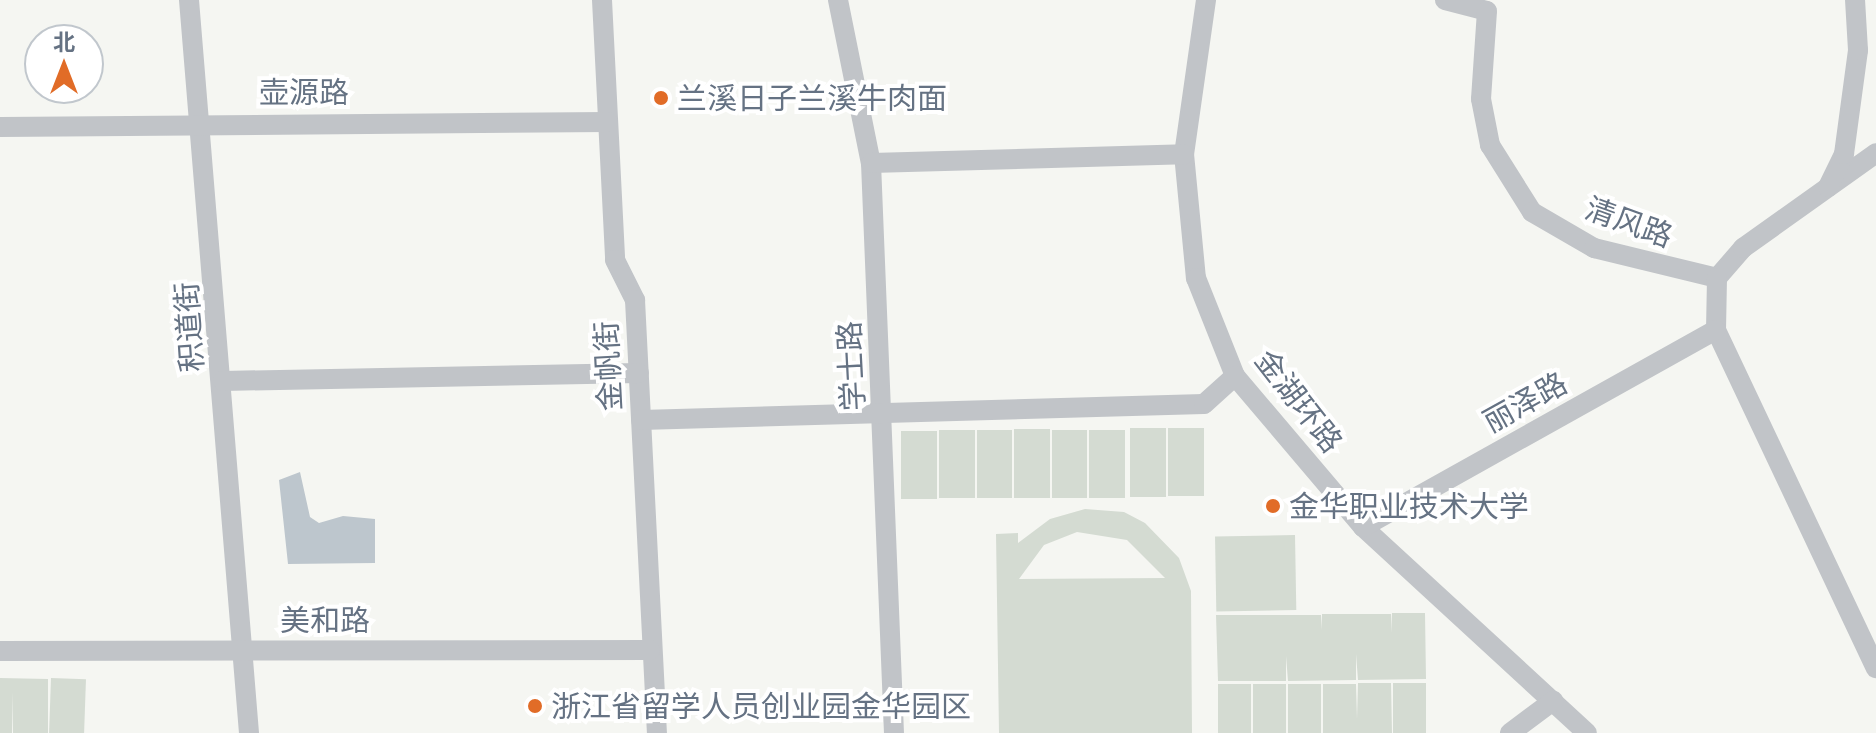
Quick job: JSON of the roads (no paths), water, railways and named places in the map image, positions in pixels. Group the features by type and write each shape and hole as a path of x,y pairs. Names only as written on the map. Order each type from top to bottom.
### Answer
{"street":[{"name":"积道街","path":"189,0 223,381 249,733"},
{"name":"金帆街","path":"602,0 615,260 635,300 650,650 657,733"},
{"name":"学士路","path":"838,0 871,163 884,417 894,733"},
{"name":"金湖环路","path":"1206,0 1184,154 1196,278 1235,376 1363,527 1587,733"},
{"name":"清风路","path":"1445,0 1487,11 1481,99 1490,145 1532,212 1594,248 1717,278"},
{"path":"1827,188 1846,141 1858,50 1855,0"},
{"name":"壶源路","path":"0,127 200,121 608,122"},
{"path":"1876,153 1743,248 1717,278 1716,330 1876,668"},
{"path":"871,163 1184,154"},
{"name":"丽泽路","path":"1363,527 1716,330"},
{"path":"223,381 639,373"},
{"path":"641,420 884,417 1204,404 1235,376"},
{"name":"美和路","path":"0,651 650,650"},
{"path":"1510,733 1553,701"}],"place":[{"name":"兰溪日子兰溪牛肉面","path":"661,98"},
{"name":"金华职业技术大学","path":"1273,506"},
{"name":"浙江省留学人员创业园金华园区","path":"535,706"}]}
